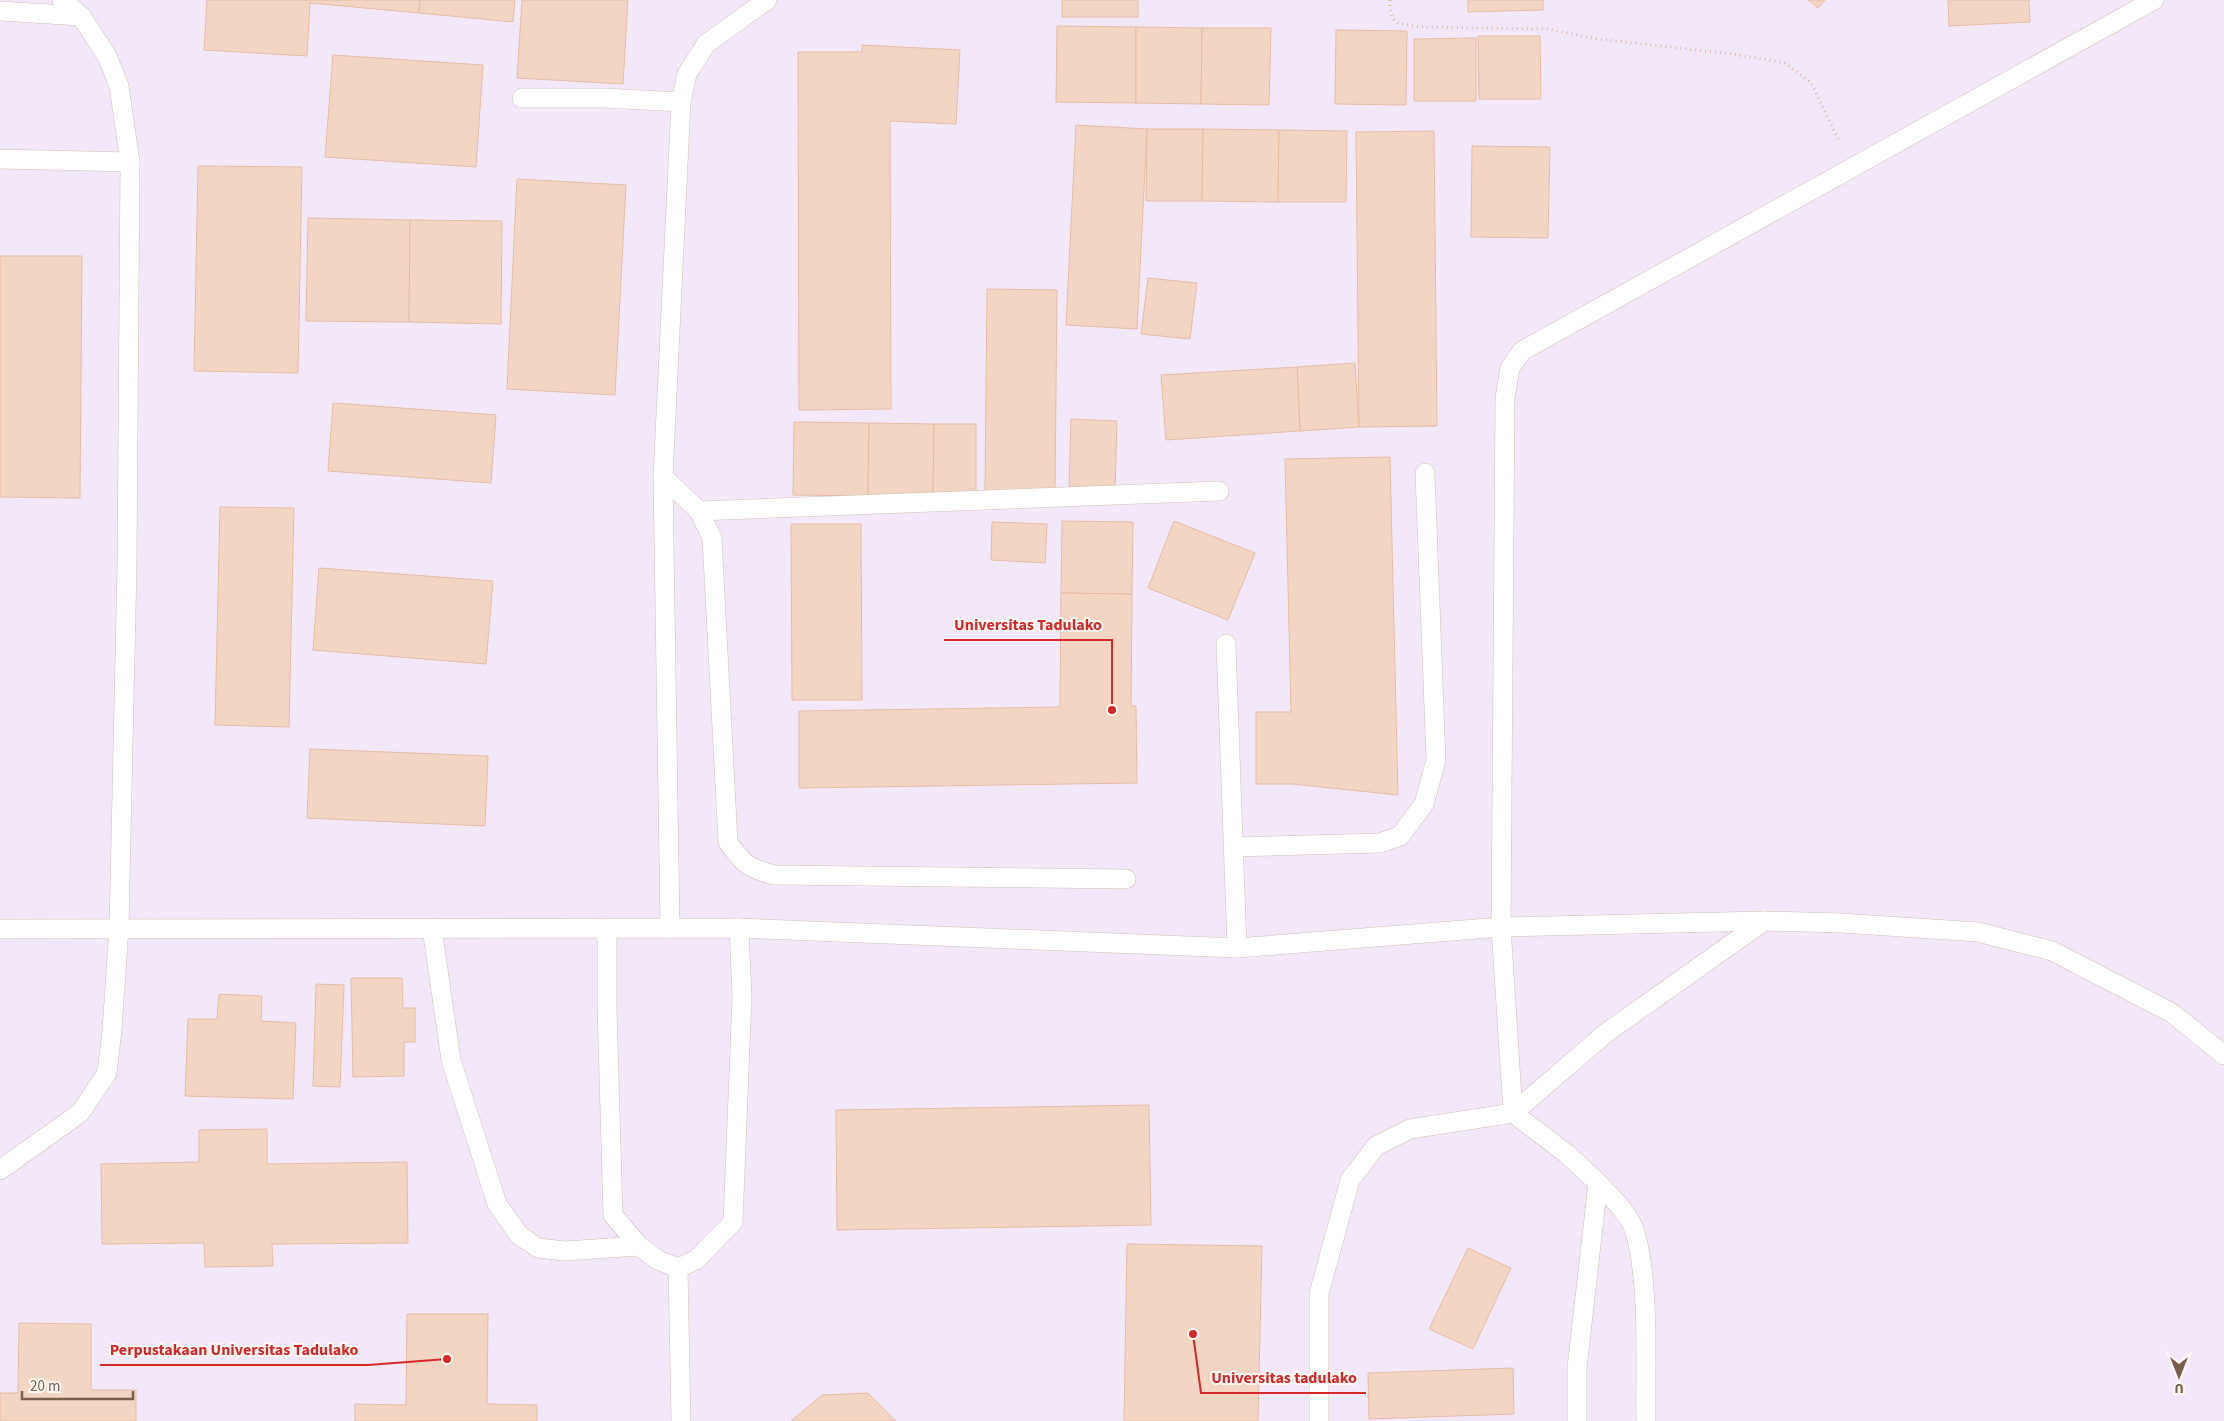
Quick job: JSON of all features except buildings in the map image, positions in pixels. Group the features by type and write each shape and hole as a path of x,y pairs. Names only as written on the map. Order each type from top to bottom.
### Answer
{"lane":[{"path":"0,1170 80,1113 107,1074 119,928 127,565 130,162 119,86 107,56 81,16 62,0"},
{"path":"670,928 663,477 681,102 687,74 706,44 767,0"},
{"path":"1646,1421 1643,1283 1635,1231 1619,1205 1598,1183 1567,1154 1513,1113 1502,927 1505,398 1510,368 1522,351 2154,0"},
{"path":"0,11 81,16"},
{"path":"522,98 604,98 681,102"},
{"path":"0,159 130,162"},
{"path":"1234,847 1380,843 1400,836 1424,804 1436,760 1425,473"},
{"path":"663,477 699,511 712,538 715,561 728,842 742,862 754,870 774,875 1126,878"},
{"path":"699,511 1219,491"},
{"path":"1226,644 1237,948"},
{"path":"0,929 739,928 1237,948 1502,927 1764,921 1841,923 1978,932 2052,952 2172,1013 2224,1055"},
{"path":"1319,1421 1319,1294 1350,1180 1376,1146 1410,1129 1513,1113 1606,1033 1764,921"},
{"path":"432,928 450,1060 497,1204 519,1235 538,1248 565,1251 639,1246"},
{"path":"607,928 607,1008 614,1215 639,1246 658,1260 678,1268 696,1260 733,1222 742,997 739,928"},
{"path":"1577,1421 1577,1368 1598,1183"},
{"path":"678,1268 681,1421"}],"path":[{"path":"1390,0 1390,9 1398,23 1419,27 1547,30 1598,39 1732,54 1785,63 1811,83 1852,168"}],"shaded area":[{"path":"0,0 2224,0 2224,1421 0,1421"}],"place":[{"name":"Universitas Tadulako","path":"1112,710"},
{"name":"Universitas tadulako","path":"1193,1334"},
{"name":"Perpustakaan Universitas Tadulako","path":"447,1359"}]}
